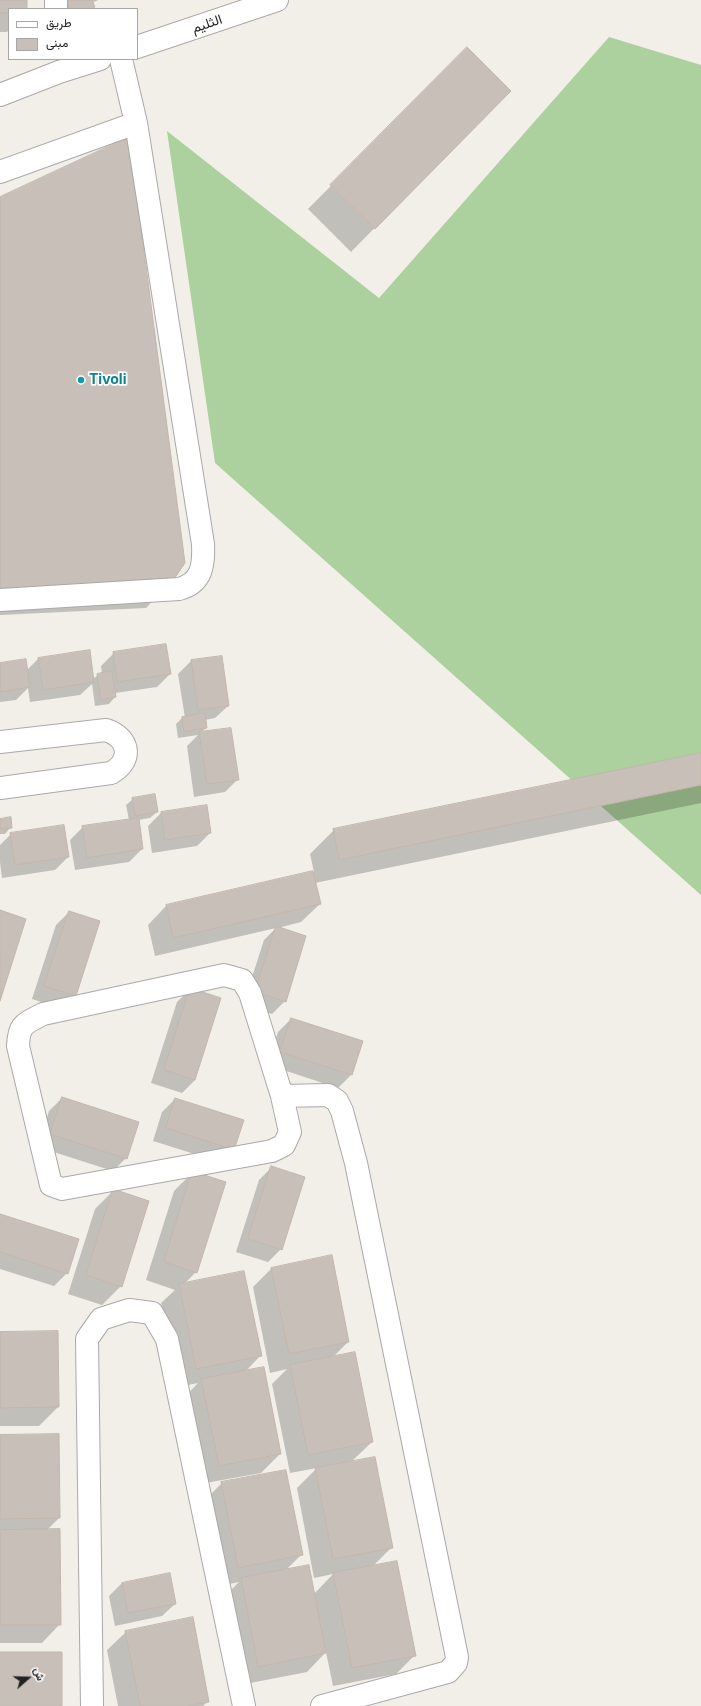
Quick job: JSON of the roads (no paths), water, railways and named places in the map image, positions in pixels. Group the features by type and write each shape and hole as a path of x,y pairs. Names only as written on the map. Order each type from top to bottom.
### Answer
{"street":[{"name":"الثليم","path":"138,47 277,0"},
{"path":"0,95 59,65 93,60"},
{"path":"0,600 179,589 188,586 195,581 200,572 204,558 136,123 121,60"},
{"path":"0,172 136,123"},
{"path":"0,742 106,730 121,738 125,746 126,755 123,763 118,769 110,773 0,788"},
{"path":"224,975 242,980 250,993 282,1096 290,1132 284,1145 272,1151 62,1189 51,1185 48,1176 18,1046 19,1032 27,1022 43,1014 224,975"},
{"path":"282,1096 328,1095 337,1101 342,1111 356,1163 457,1657 456,1663 448,1672 335,1704"},
{"path":"92,1706 87,1340 101,1319 129,1310 152,1313 167,1339 244,1706"}],"place":[{"name":"Tivoli","path":"81,380"}]}
